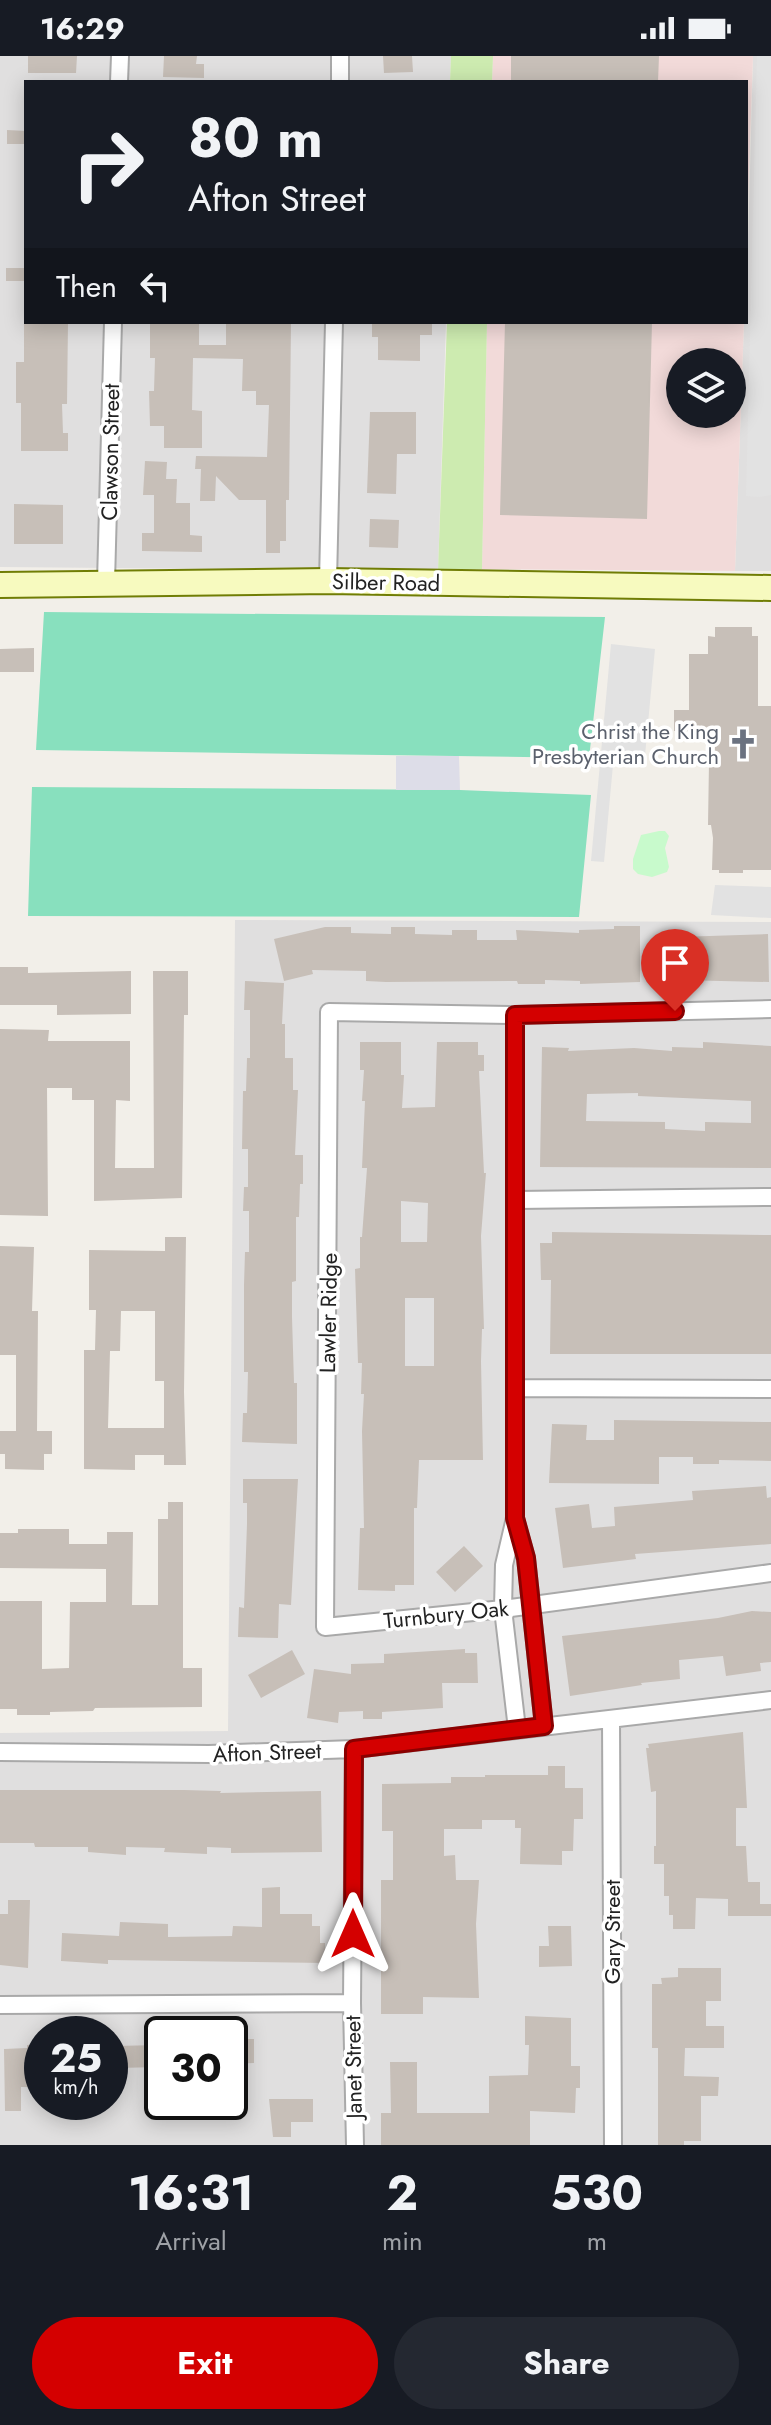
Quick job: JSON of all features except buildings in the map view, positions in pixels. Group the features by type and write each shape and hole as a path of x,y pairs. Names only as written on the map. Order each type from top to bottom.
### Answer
{"street":[{"path":"119,80 120,56"},
{"path":"340,56 340,80"},
{"name":"Clawson Street","path":"106,582 113,324"},
{"path":"328,581 334,324"},
{"name":"Silber Road","path":"0,585 328,581 771,588"},
{"path":"517,1729 503,1609 504,1565 515,1518 515,1015 771,1009"},
{"name":"Lawler Ridge","path":"325,1614 329,1012 515,1015"},
{"path":"516,1200 771,1197"},
{"path":"516,1388 771,1389"},
{"path":"515,1518 526,1558 544,1726"},
{"name":"Turnbury Oak","path":"325,1614 325,1627 503,1609 771,1573"},
{"name":"Afton Street","path":"0,1752 209,1754 354,1749 771,1700"},
{"name":"Gary Street","path":"611,1719 613,2145"},
{"name":"Janet Street","path":"354,1749 352,2003 355,2145"},
{"path":"0,2005 352,2003"}],"shaded area":[{"path":"0,56 451,56 450,80 24,80 24,324 446,324 438,571 0,567"},
{"path":"493,56 753,56 748,197 748,80 492,80"},
{"path":"753,56 771,56 771,571 735,571 740,428 746,428 744,324 748,324"},
{"path":"757,56 771,56 771,495 759,497 746,496"},
{"path":"487,324 744,324 743,348 666,348 666,428 740,428 735,571 482,569"},
{"path":"611,644 655,649 644,766 613,765 604,862 591,861"},
{"path":"396,756 459,756 460,790 396,790"},
{"path":"715,885 771,887 771,918 711,915"},
{"path":"235,920 771,922 771,2145 0,2145 0,1733 228,1731"}],"green space":[{"path":"451,56 493,56 492,80 450,80"},
{"path":"447,324 487,324 482,569 438,571"},
{"path":"44,612 605,617 589,758 36,750"},
{"path":"32,787 460,790 591,795 579,917 28,916"},
{"path":"665,831 669,836 665,848 669,867 667,872 652,877 638,874 633,869 633,859 641,835"}],"place":[{"name":"Christ the King Presbyterian Church","path":"743,744"}],"route":[{"path":"353,1934 354,1749 544,1726 526,1558 515,1518 515,1015 675,1011"}]}
